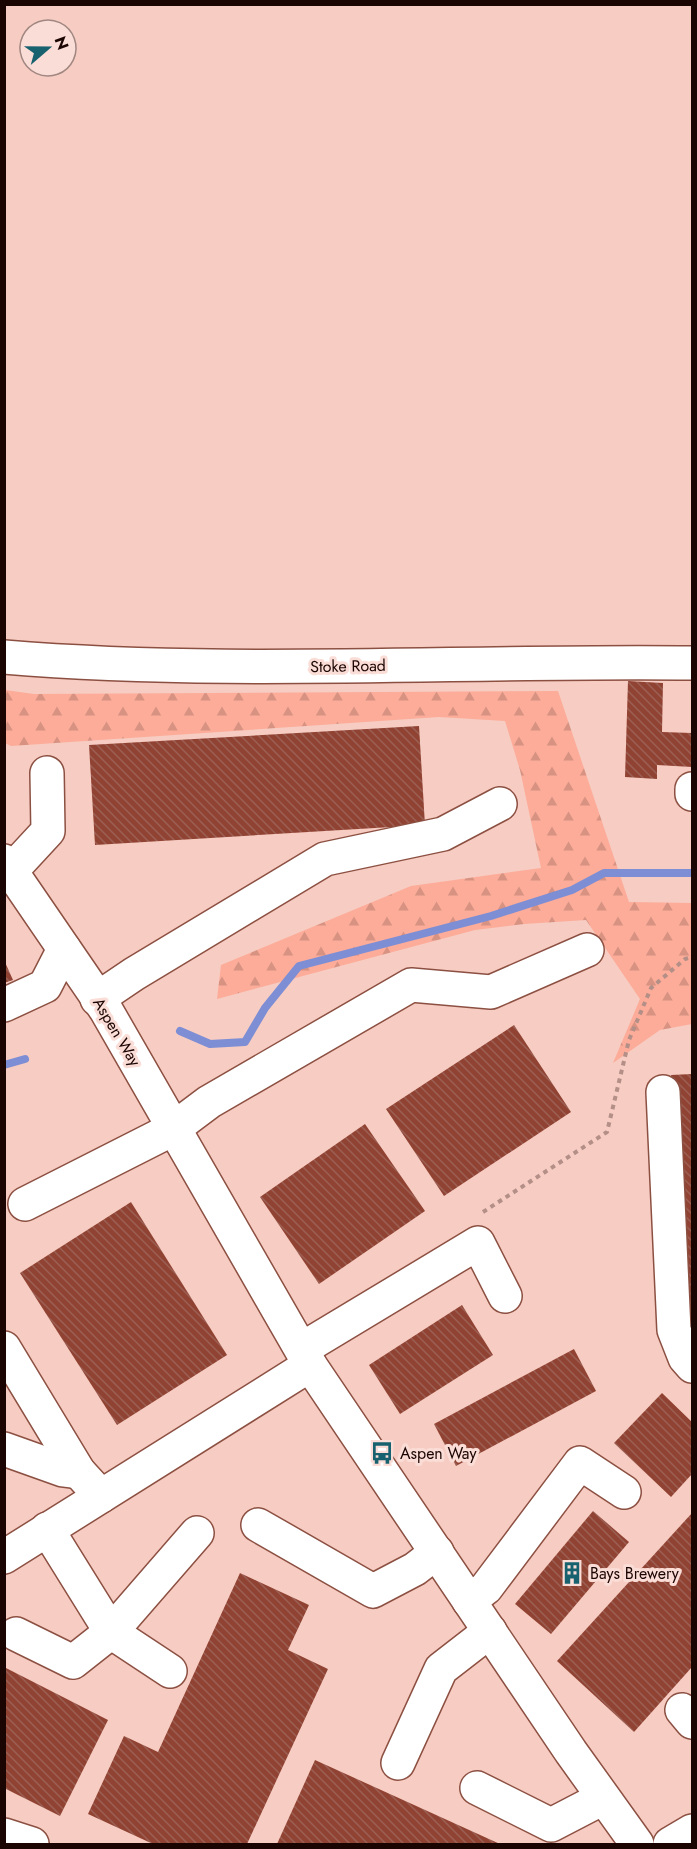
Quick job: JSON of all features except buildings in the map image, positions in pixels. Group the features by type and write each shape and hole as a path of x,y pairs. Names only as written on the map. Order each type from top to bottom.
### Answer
{"street":[{"name":"Stoke Road","path":"4,657 204,668 505,663 693,663"},
{"path":"8,866 48,831 47,773"},
{"path":"693,789 693,794"},
{"path":"97,999 326,859 443,834 500,804"},
{"name":"Aspen Way","path":"8,866 97,999 306,1357 469,1601 637,1845"},
{"path":"4,1005 45,986 64,949"},
{"path":"26,1204 173,1129 209,1102 411,986 491,992 587,950"},
{"path":"663,1092 674,1330 686,1358 693,1366"},
{"path":"4,1557 101,1496 478,1243 505,1296"},
{"path":"7,1359 79,1472 101,1496"},
{"path":"4,1449 63,1470 79,1472"},
{"path":"469,1601 486,1588 580,1463 624,1492"},
{"path":"258,1525 373,1591 415,1569 437,1552"},
{"path":"47,1529 111,1632 170,1671"},
{"path":"16,1634 73,1662 111,1632 197,1533"},
{"path":"398,1763 441,1669 490,1631"},
{"path":"477,1788 556,1835 603,1798"},
{"path":"670,1845 693,1831"},
{"path":"4,1835 32,1845"}],"path":[{"path":"473,1219 607,1132 629,1041 651,988 686,959 693,957"}],"green space":[{"path":"5,690 34,694 558,691 629,902 692,903 692,1024 660,1030 613,1063 640,999 586,920 475,930 217,999 221,965 411,886 541,868 520,770 505,721 439,717 11,746 5,743"}],"waterway":[{"path":"180,1031 210,1044 245,1042 265,1008 299,966 491,916 572,890 604,873 692,873"},
{"path":"4,1065 25,1059"}],"place":[{"name":"Aspen Way","path":"382,1453"},
{"name":"Bays Brewery","path":"572,1573"}]}
